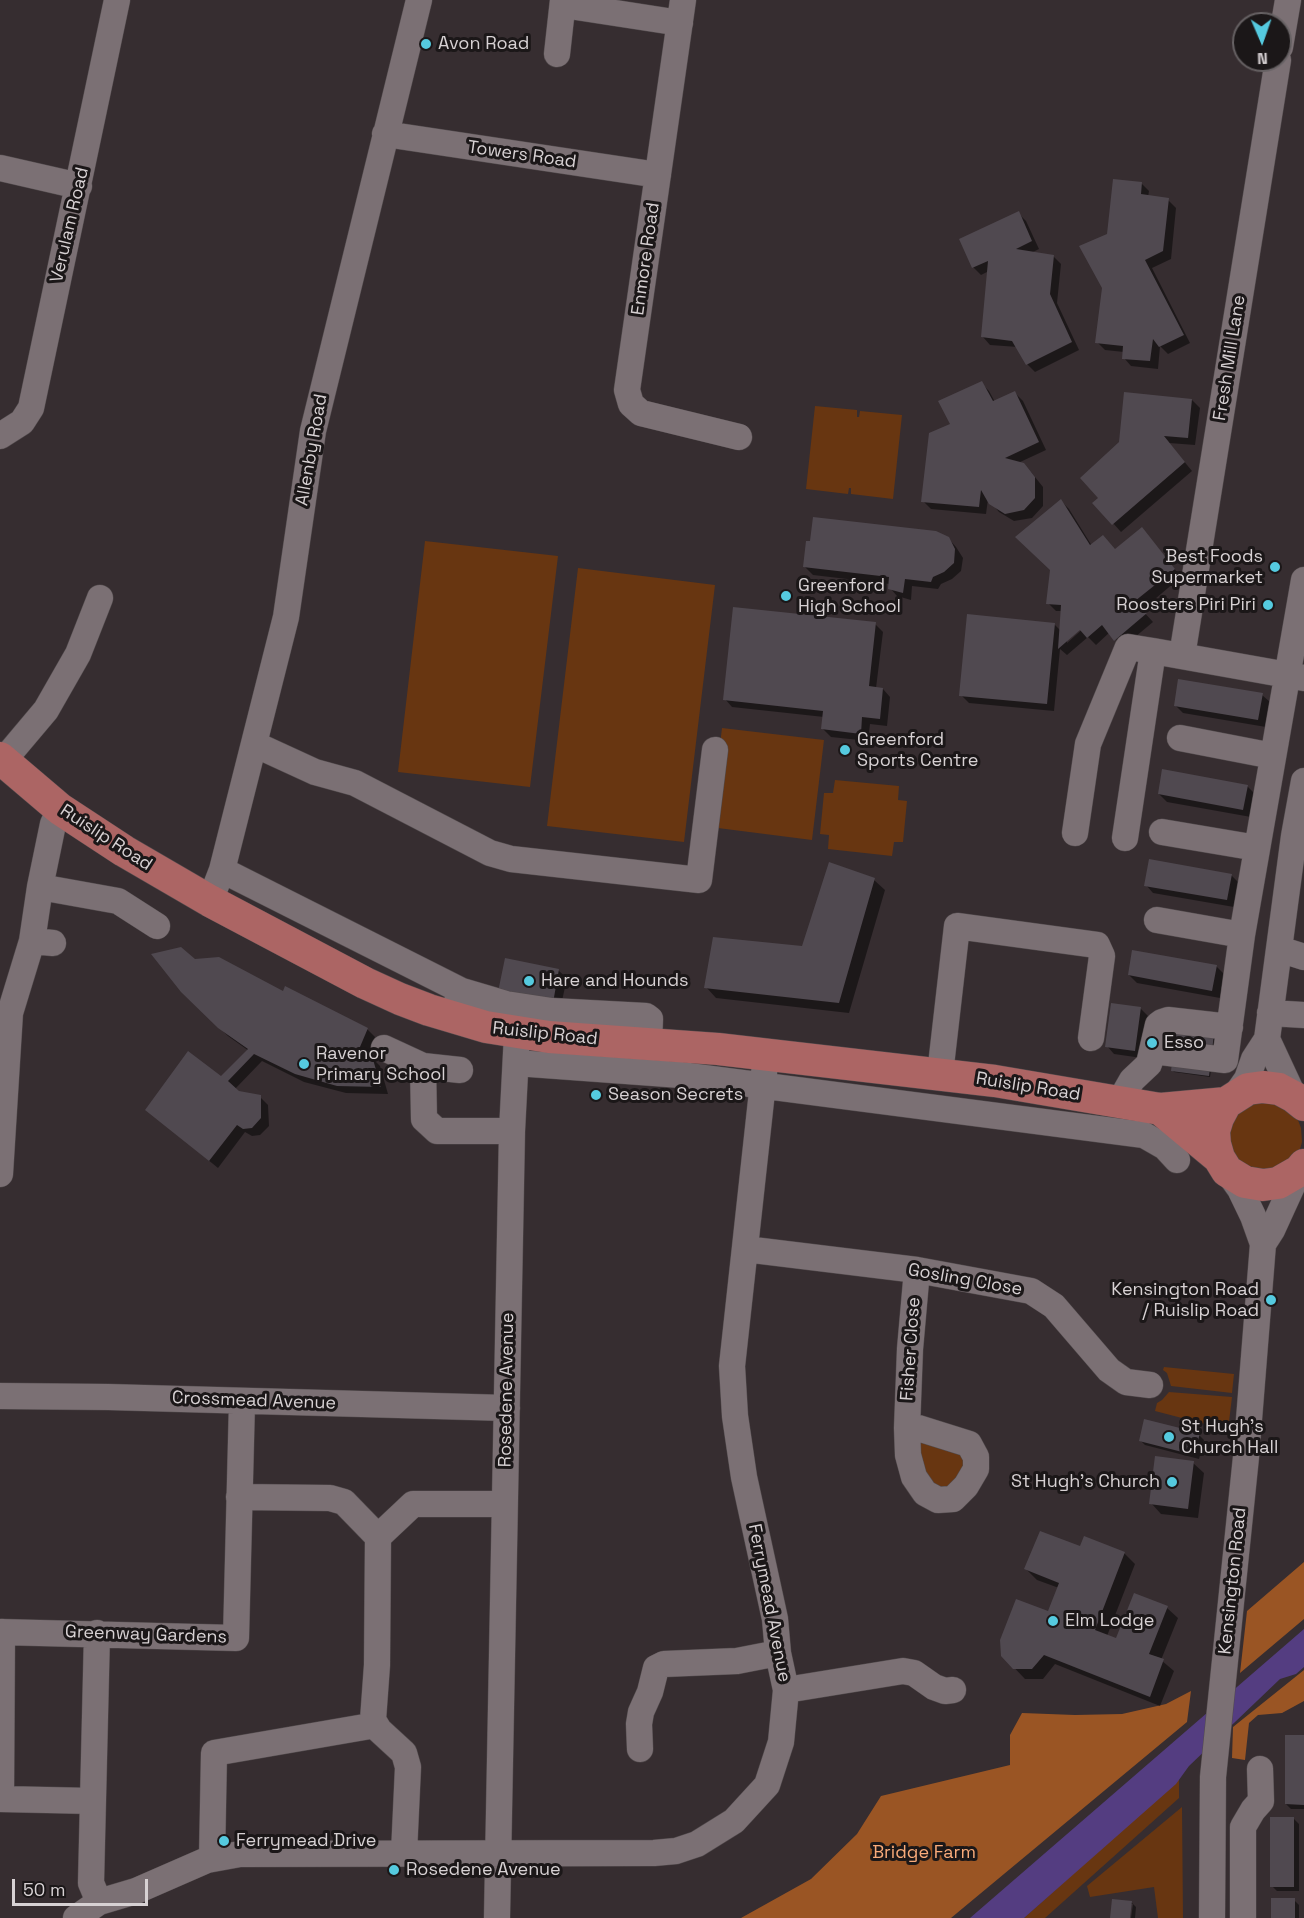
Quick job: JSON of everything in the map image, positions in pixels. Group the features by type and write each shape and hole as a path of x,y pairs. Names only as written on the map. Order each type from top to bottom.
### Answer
{"main road":[{"name":"Ruislip Road","path":"2,759 60,809 124,851 210,901 365,983 400,999 456,1004 499,1031 517,1048 550,1024 649,1044 940,1074 995,1074 1160,1109 1231,1099 1248,1089 1263,1087 1279,1089 1301,1103"},
{"path":"1223,1165 1215,1144 1214,1131 1218,1118 1231,1099"},
{"name":"Ruislip Road","path":"1160,1109 1245,1182 1263,1185 1278,1184 1302,1168"}],"street":[{"name":"Verulam Road","path":"0,436 22,422 31,408 117,0"},
{"name":"Allenby Road","path":"210,901 222,870 286,617 313,431 419,0"},
{"path":"557,54 563,2 681,11"},
{"name":"Enmore Road","path":"681,11 627,390 631,404 641,413 739,437"},
{"name":"Fresh Mill Lane","path":"1182,656 1276,72"},
{"name":"Towers Road","path":"385,134 658,175"},
{"path":"0,168 79,186"},
{"path":"1120,1101 1132,1080 1149,1064 1153,1051 1225,1060 1242,935 1273,756 1295,677 1304,580"},
{"path":"2,759 46,710 78,654 100,598"},
{"path":"1075,832 1088,744 1128,647 1295,677"},
{"path":"1125,838 1154,651"},
{"path":"1180,738 1273,756"},
{"path":"254,744 315,772 355,783 490,853 511,859 699,880 714,750"},
{"path":"1231,1099 1247,1079 1254,1059 1267,1040 1304,783"},
{"path":"0,1174 10,1013 42,942 40,887 52,824 60,809"},
{"path":"1162,832 1257,848"},
{"path":"222,870 456,1004 506,1004 550,1024"},
{"path":"40,887 118,901 157,926"},
{"path":"1157,920 1242,935"},
{"path":"940,1074 957,926 1097,945 1102,956 1091,1038"},
{"path":"1279,950 1304,957"},
{"path":"1270,1013 1304,1015"},
{"path":"1267,1040 1301,1103"},
{"path":"384,1048 423,1066 460,1070"},
{"path":"517,1048 681,1075 1144,1135 1166,1147 1177,1160"},
{"name":"Rosedene Avenue","path":"497,1918 512,1131 517,1048"},
{"name":"Ferrymead Avenue","path":"76,1918 99,1902 136,1891 212,1859 240,1854 654,1853 676,1851 697,1844 734,1821 767,1785 781,1742 786,1690 778,1653 776,1619 744,1477 735,1416 732,1366 766,1055"},
{"path":"423,1066 424,1119 437,1131 512,1131"},
{"name":"Kensington Road","path":"1212,1918 1213,1777 1246,1457 1263,1244 1240,1189 1223,1165"},
{"name":"Kensington Road","path":"1263,1244 1302,1168"},
{"name":"Gosling Close","path":"745,1249 917,1270 1031,1291 1054,1306 1109,1370 1126,1382 1150,1385"},
{"name":"Fisher Close","path":"907,1428 910,1349 917,1270"},
{"name":"Crossmead Avenue","path":"0,1396 507,1408"},
{"name":"Greenway Gardens","path":"1,1632 236,1638 242,1402"},
{"path":"239,1497 330,1498 344,1502 378,1537 373,1720 404,1753 408,1767 404,1853"},
{"path":"378,1537 413,1504 504,1504"},
{"path":"1,1632 0,1799 93,1801"},
{"path":"97,1634 91,1883 99,1902"},
{"path":"640,1749 641,1712 650,1692 656,1668 664,1664 737,1661 778,1653"},
{"path":"786,1690 903,1671 914,1673 934,1687 945,1691 953,1690"},
{"path":"212,1859 214,1753 376,1725"},
{"path":"1243,1918 1243,1827 1261,1801 1260,1769"}],"shaded area":[{"path":"815,406 857,410 857,417 860,411 902,415 893,499 851,494 851,488 848,494 806,489"},
{"path":"425,541 558,556 530,787 398,772"},
{"path":"578,568 715,585 684,842 547,826"},
{"path":"722,728 824,740 812,840 710,827"},
{"path":"835,780 899,786 898,800 907,801 903,842 894,842 892,856 828,849 829,835 820,834 824,793 833,793"},
{"path":"1273,1099 1296,1115 1301,1128 1302,1142 1298,1156 1291,1166 1243,1173 1222,1130 1234,1108"},
{"path":"1164,1367 1234,1374 1232,1393 1171,1386 1167,1373 1163,1370"},
{"path":"1169,1392 1232,1397 1228,1430 1155,1411 1157,1403"},
{"path":"925,1440 965,1451 968,1470 945,1492 926,1483 919,1444"},
{"path":"1304,1629 1304,1667 1296,1674 1280,1679 1189,1766 1176,1784 1024,1918 970,1918"},
{"path":"1179,1779 1179,1798 1045,1918 1024,1918"},
{"path":"1182,1807 1183,1918 1158,1918 1154,1887 1090,1897 1087,1886"}],"green space":[{"path":"1304,1562 1304,1619 1240,1673 1247,1611"},
{"path":"1304,1670 1304,1701 1282,1713 1258,1715 1249,1723 1245,1760 1232,1758 1233,1727"},
{"name":"Bridge Farm","path":"1191,1691 1187,1722 951,1918 741,1918 811,1879 857,1834 881,1796 1010,1765 1010,1735 1022,1713 1122,1714 1166,1704"}],"building":[{"path":"1113,179 1142,182 1141,194 1169,198 1163,251 1145,260 1184,335 1159,347 1153,339 1150,361 1122,359 1123,346 1095,343 1102,288 1079,246 1107,234"},
{"path":"1019,211 1032,241 1016,249 1054,255 1050,294 1072,342 1026,365 1012,341 981,337 988,261 972,268 959,239"},
{"path":"982,381 993,401 1015,391 1039,442 1005,458 1024,463 1035,477 1035,498 1024,510 1005,514 989,504 981,490 979,507 921,502 929,433 950,424 938,401"},
{"path":"1124,392 1192,399 1188,438 1164,436 1185,462 1112,525 1092,503 1098,498 1080,478 1119,442"},
{"path":"1061,499 1090,545 1103,535 1115,549 1142,527 1175,569 1135,601 1147,613 1114,641 1102,625 1087,638 1080,630 1058,649 1061,605 1046,604 1050,570 1015,537"},
{"path":"813,517 936,531 949,537 955,549 954,563 944,572 933,577 931,582 905,579 903,593 888,589 889,577 803,567 806,541 810,541"},
{"path":"733,607 876,622 869,686 883,688 880,719 862,717 861,734 821,729 823,711 723,700"},
{"path":"967,614 1055,623 1047,704 959,696"},
{"path":"1178,679 1263,693 1258,720 1174,706"},
{"path":"1162,769 1248,785 1243,810 1158,794"},
{"path":"1149,859 1232,874 1227,900 1144,886"},
{"path":"829,862 875,878 839,1003 704,988 713,937 802,946"},
{"path":"181,947 195,959 219,957 283,991 285,986 368,1028 357,1054 372,1056 381,1087 337,1086 295,1074 254,1054 228,1081 239,1091 261,1095 261,1118 252,1128 243,1129 237,1125 209,1161 145,1110 188,1051 221,1076 248,1049 218,1028 181,992 151,954"},
{"path":"1132,950 1217,965 1212,991 1128,975"},
{"name":"Hare and Hounds","path":"505,958 559,969 553,1003 498,992"},
{"path":"1111,1003 1141,1007 1135,1051 1105,1047"},
{"path":"1176,1029 1214,1034 1209,1076 1171,1071"},
{"name":"St Hugh's Church Hall","path":"1144,1419 1200,1433 1194,1455 1139,1441"},
{"name":"St Hugh's Church","path":"1155,1456 1194,1461 1188,1509 1149,1504"},
{"name":"Elm Lodge","path":"1040,1531 1080,1546 1084,1536 1125,1552 1095,1630 1116,1638 1134,1593 1168,1606 1149,1654 1164,1659 1150,1697 1044,1655 1032,1669 1013,1669 1001,1656 1000,1640 1016,1599 1048,1611 1059,1583 1024,1569"},
{"path":"1285,1735 1304,1735 1304,1805 1285,1804"},
{"path":"1270,1817 1294,1817 1294,1887 1270,1887"},
{"path":"1271,1898 1295,1898 1295,1918 1271,1918"},
{"path":"1112,1899 1132,1901 1130,1918 1110,1918"}],"place":[{"name":"Avon Road","path":"426,44"},
{"name":"Best Foods Supermarket","path":"1275,567"},
{"name":"Greenford High School","path":"786,596"},
{"name":"Roosters Piri Piri","path":"1268,605"},
{"name":"Greenford Sports Centre","path":"845,750"},
{"name":"Hare and Hounds","path":"529,981"},
{"name":"Esso","path":"1152,1043"},
{"name":"Ravenor Primary School","path":"304,1064"},
{"name":"Season Secrets","path":"596,1095"},
{"name":"Kensington Road / Ruislip Road","path":"1271,1300"},
{"name":"St Hugh's Church Hall","path":"1169,1437"},
{"name":"St Hugh's Church","path":"1172,1482"},
{"name":"Elm Lodge","path":"1053,1621"},
{"name":"Ferrymead Drive","path":"224,1841"},
{"name":"Rosedene Avenue","path":"394,1870"}]}
